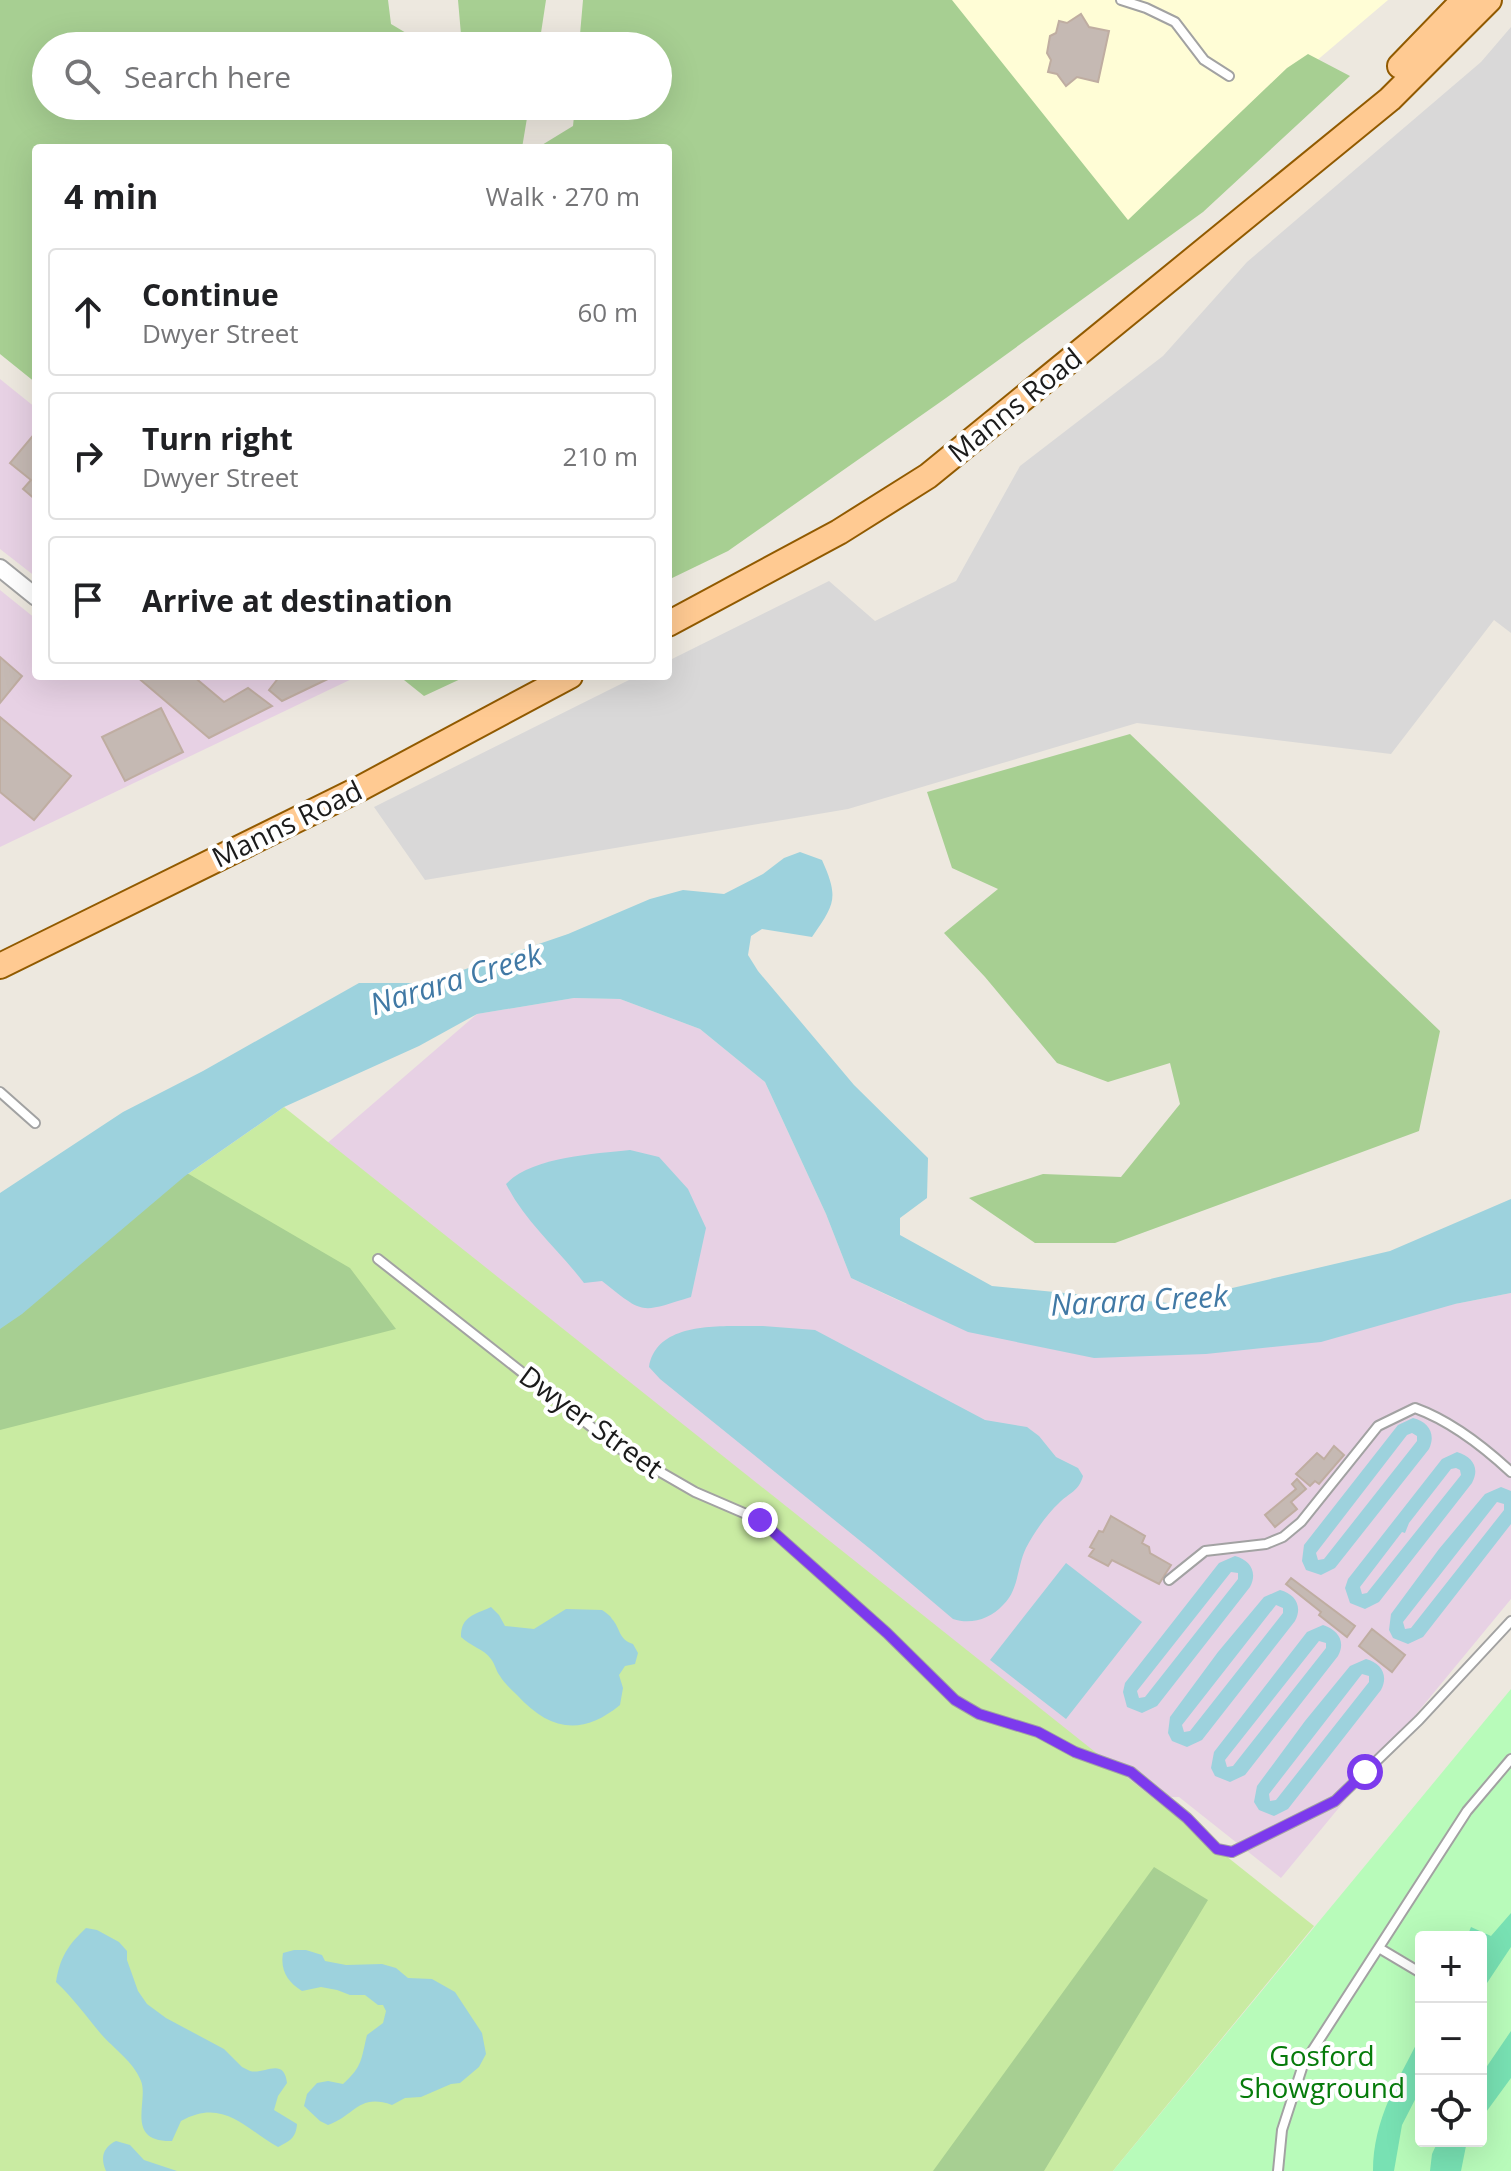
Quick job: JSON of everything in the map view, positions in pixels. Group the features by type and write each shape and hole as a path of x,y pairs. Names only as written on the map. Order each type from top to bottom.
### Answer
{"main road":[{"name":"Manns Road","path":"1334,144 1378,88 1464,0"},
{"name":"Manns Road","path":"672,622 839,532 928,476 1390,99 1489,0"},
{"name":"Manns Road","path":"0,966 361,788 563,680"}],"street":[{"path":"0,568 32,594"}],"lane":[{"path":"1121,0 1175,22 1204,60 1229,76"},
{"path":"0,1092 35,1123"},
{"name":"Dwyer Street","path":"378,1259 617,1447 695,1492 760,1520 877,1624 955,1700 979,1714 1038,1732 1075,1752 1131,1772 1187,1818 1217,1849 1232,1852 1335,1801 1419,1720 1511,1621"},
{"path":"1169,1580 1205,1551 1266,1544 1283,1537 1301,1522 1378,1426 1415,1408 1432,1414 1481,1446 1511,1472"},
{"path":"1278,2171 1282,2130 1303,2065 1467,1811 1511,1759"},
{"path":"1379,1948 1415,1969"}],"shaded area":[{"path":"940,0 1388,0 1128,221"},
{"path":"1511,27 1511,633 1494,620 1391,754 1137,723 848,809 425,880 374,807 629,680 672,680 672,659 829,581 875,621 956,581 1020,466 1163,356 1247,262 1481,62"},
{"path":"0,379 32,405 32,574 0,549"},
{"path":"0,590 32,616 32,680 350,680 0,847"},
{"path":"574,998 620,999 700,1029 765,1082 826,1214 851,1278 906,1304 1455,1304 1511,1293 1511,1599 1281,1878 1179,1797 1089,1798 317,1152 477,1014"}],"green space":[{"path":"0,0 388,0 391,24 404,32 32,32 32,120 527,120 523,144 32,144 32,380 0,354"},
{"path":"458,0 546,0 541,32 461,32"},
{"path":"583,0 952,0 1128,220 1287,68 1308,54 1350,76 1203,212 728,551 672,578 672,144 544,144 573,126 574,120 672,120 672,32 580,32"},
{"path":"404,680 458,680 424,696"},
{"path":"1130,734 1440,1031 1419,1131 1115,1243 1035,1243 969,1198 1043,1174 1121,1177 1180,1104 1170,1063 1108,1082 1057,1063 944,933 998,889 952,868 927,792"},
{"path":"284,1107 1314,1926 1113,2171 0,2171 0,1329 185,1176"},
{"path":"187,1173 350,1268 396,1329 0,1430 0,1320"},
{"name":"Gosford Showground","path":"1511,1689 1511,2171 1113,2171"},
{"path":"1154,1867 1208,1900 1044,2171 933,2171"},
{"path":"1511,1913 1511,1947 1487,1983 1487,1934 1491,1936"},
{"path":"1511,2031 1511,2078 1487,2111 1487,2075 1487,2066"},
{"path":"1415,2047 1415,2100 1402,2125 1394,2171 1373,2171 1377,2134 1396,2084"},
{"path":"1435,2147 1466,2147 1461,2171 1430,2171"}],"water":[{"name":"Narara Creek","path":"800,852 822,860 832,892 826,916 812,937 762,929 751,936 748,955 854,1085 928,1158 927,1198 900,1218 900,1235 992,1286 1168,1303 1390,1251 1511,1199 1511,1293 1455,1304 1321,1342 1206,1354 1094,1358 968,1332 851,1278 826,1214 765,1082 700,1029 620,999 574,998 477,1014 419,1046 284,1107 185,1176 22,1314 0,1329 0,1193 123,1112 359,983 425,983 568,934 650,899 683,890 724,894 763,874 784,858"},
{"path":"630,1150 659,1157 688,1189 706,1228 691,1297 651,1308 635,1305 602,1281 584,1283 532,1223 506,1184 517,1175 547,1162"},
{"path":"763,1326 815,1330 985,1420 1027,1427 1056,1457 1078,1468 1083,1476 1079,1485 1054,1508 1036,1531 1023,1555 1012,1592 998,1610 973,1621 953,1619 649,1367 655,1351 665,1340 679,1333 713,1327"},
{"path":"1413,1418 1423,1422 1430,1429 1429,1449 1335,1568 1321,1575 1306,1570 1302,1561 1304,1545 1398,1425","holes":["1412,1433 1417,1436 1417,1441 1324,1559 1318,1560 1316,1553 1407,1435"]},
{"path":"1457,1452 1467,1457 1475,1468 1472,1483 1379,1602 1365,1609 1350,1603 1345,1588 1348,1579 1442,1459","holes":["1451,1469 1460,1470 1461,1475 1367,1593 1362,1594 1360,1587 1402,1532 1405,1533 1409,1523"]},
{"path":"1501,1487 1511,1491 1511,1524 1423,1637 1408,1644 1393,1638 1389,1630 1391,1614 1485,1494","holes":["1497,1502 1504,1504 1504,1510 1411,1628 1405,1629 1403,1622"]},
{"path":"1235,1556 1245,1560 1253,1572 1250,1587 1157,1706 1142,1713 1127,1707 1123,1692 1125,1683 1219,1563","holes":["1231,1572 1238,1573 1238,1579 1145,1697 1139,1698 1137,1691"]},
{"path":"1066,1563 1142,1622 1066,1719 990,1660"},
{"path":"1280,1590 1290,1594 1298,1606 1295,1621 1202,1740 1187,1747 1172,1741 1168,1733 1170,1717 1264,1597","holes":["1276,1605 1283,1608 1283,1613 1190,1731 1184,1732 1182,1725"]},
{"path":"491,1607 505,1626 534,1629 566,1609 602,1610 608,1614 622,1637 633,1644 638,1653 635,1664 625,1666 619,1675 623,1688 620,1705 592,1722 579,1725 553,1722 529,1707 504,1681 488,1656 461,1637 466,1620"},
{"path":"1323,1625 1333,1630 1341,1641 1338,1656 1245,1775 1230,1782 1215,1776 1211,1768 1214,1752 1307,1632","holes":["1319,1641 1326,1643 1326,1648 1233,1766 1227,1767 1225,1760"]},
{"path":"1366,1659 1376,1663 1384,1675 1381,1690 1288,1809 1274,1816 1259,1810 1254,1802 1257,1786 1350,1666","holes":["1362,1674 1369,1676 1369,1682 1276,1800 1270,1801 1269,1794"]},
{"path":"86,1928 97,1930 119,1942 127,1951 138,1991 147,2004 166,2018 224,2049 250,2071 282,2070 287,2083 278,2096 274,2110 297,2124 292,2138 278,2147 232,2118 209,2113 181,2121 172,2141 157,2140 148,2135 143,2128 143,2089 138,2074 56,1982 66,1952"},
{"path":"306,1950 322,1955 325,1961 346,1965 382,1964 396,1968 408,1978 432,1979 455,1992 482,2033 486,2054 479,2067 460,2083 421,2097 405,2098 392,2105 371,2102 328,2125 320,2121 304,2106 307,2094 317,2083 328,2081 343,2084 350,2078 360,2062 367,2035 383,2023 386,2011 383,2005 378,2005 365,1995 350,1995 321,1987 302,1991 284,1971 283,1953"},
{"path":"116,2141 130,2145 144,2160 177,2171 106,2171 104,2153"}],"building":[{"path":"1081,14 1089,27 1109,31 1098,82 1077,77 1066,86 1057,74 1048,72 1050,36 1056,33 1059,21 1067,23"},
{"path":"32,437 32,497 23,489 31,480 10,463"},
{"path":"0,657 22,676 0,703"},
{"path":"141,680 198,680 224,702 248,688 272,706 209,738"},
{"path":"277,680 326,680 282,701 269,690"},
{"path":"161,708 183,752 125,781 102,737"},
{"path":"0,717 71,776 34,820 0,792"},
{"path":"1334,1446 1344,1455 1319,1484 1315,1481 1310,1486 1296,1474 1317,1453 1324,1459"},
{"path":"1297,1479 1306,1489 1291,1502 1297,1509 1275,1527 1265,1515 1296,1489 1292,1484"},
{"path":"1111,1516 1145,1536 1142,1543 1149,1547 1150,1553 1171,1565 1159,1584 1112,1560 1108,1566 1089,1556 1094,1549 1090,1547"},
{"path":"1291,1578 1355,1626 1347,1637 1286,1584"},
{"path":"1372,1629 1405,1655 1392,1672 1359,1646"}],"route":[{"path":"760,1520 804,1556 955,1700 979,1714 1038,1732 1075,1752 1131,1772 1187,1818 1217,1849 1232,1852 1272,1834 1335,1801 1365,1772"}]}
